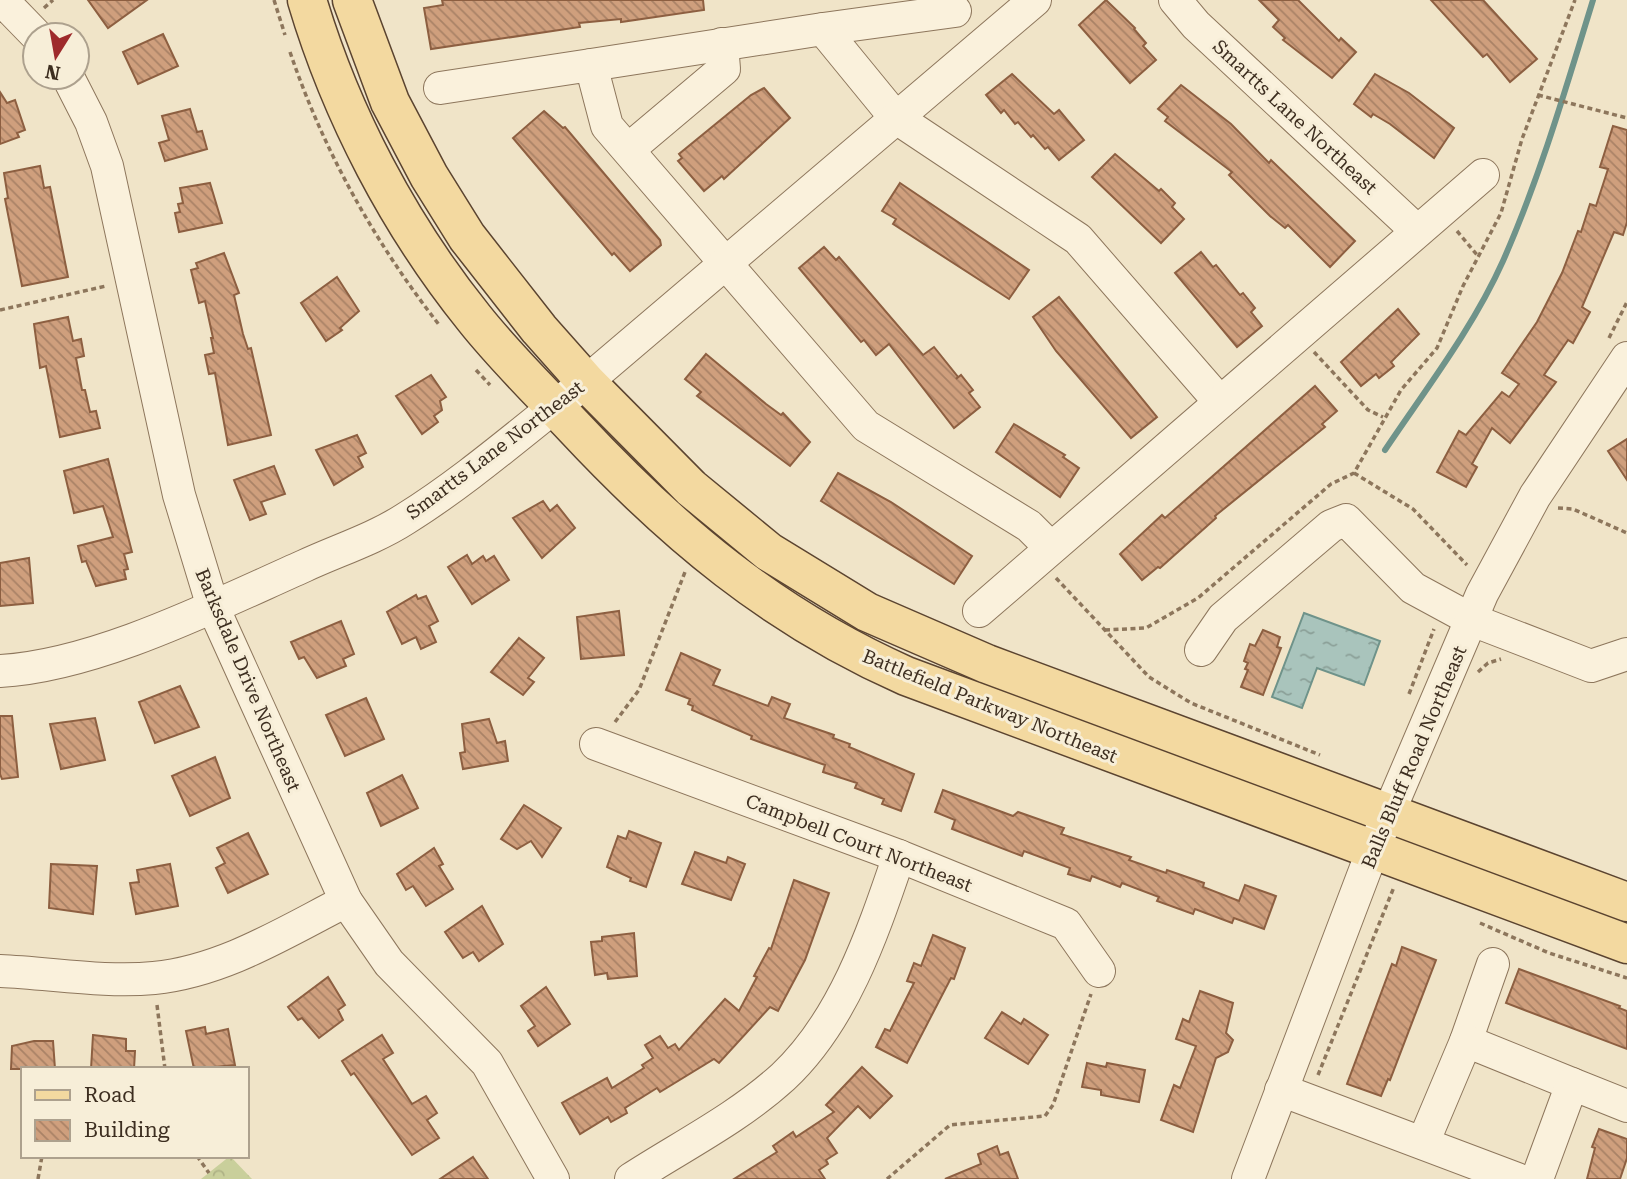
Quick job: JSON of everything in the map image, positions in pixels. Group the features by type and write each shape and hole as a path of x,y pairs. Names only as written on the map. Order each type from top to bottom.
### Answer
{"main road":[{"name":"Battlefield Parkway Northeast","path":"307,0 351,117 427,254 474,318 616,473 698,547 780,609 863,657 958,697 1627,944"},
{"name":"Battlefield Parkway Northeast","path":"352,0 390,102 447,208 539,329 586,382 691,488 733,524 806,578 867,612 987,664 1627,902"}],"street":[{"path":"2,0 22,21"},
{"name":"Smartts Lane Northeast","path":"0,671 58,662 100,650 213,607 402,521 518,437 586,382 1035,0"},
{"name":"Smartts Lane Northeast","path":"1175,0 1196,25 1429,221"},
{"path":"440,88 955,11"},
{"path":"823,29 895,117 1078,239 1219,401"},
{"path":"629,149 724,69 722,44"},
{"path":"591,65 607,126 866,426 1029,526 1045,554"},
{"name":"Barksdale Drive Northeast","path":"75,91 92,122 107,166 179,495 213,607 346,901 389,963 487,1063 553,1179"},
{"path":"979,611 1483,175"},
{"name":"Balls Bluff Road Northeast","path":"1248,1179 1294,1095 1372,852 1388,814 1483,624 1482,594 1535,496 1626,361"},
{"path":"1201,650 1223,618 1331,526 1346,520 1413,588 1483,624 1591,666 1627,654"},
{"name":"Campbell Court Northeast","path":"597,744 899,856 1066,924 1099,971"},
{"path":"631,1179 731,1116 780,1079 800,1060 833,1011 858,964 899,856"},
{"path":"0,971 154,978 207,967 242,954 346,901"},
{"path":"1423,1143 1466,1041 1493,964"},
{"path":"1466,1041 1627,1106"},
{"path":"1537,1179 1572,1084"},
{"path":"1294,1095 1517,1179"}],"path":[{"path":"1105,630 1146,628 1165,620 1198,598 1331,484 1354,472 1383,426 1382,417 1437,348 1478,256 1501,213 1538,95 1575,0"},
{"path":"1538,95 1627,118"},
{"path":"1429,221 1478,256"},
{"path":"0,310 132,280"},
{"path":"1297,334 1368,410 1382,417"},
{"path":"1354,472 1396,497 1428,522 1444,545 1467,565"},
{"path":"1555,509 1573,509 1627,533"},
{"path":"1045,554 1105,630 1149,677 1191,703 1313,750 1324,757"},
{"path":"597,744 639,690 688,567"},
{"path":"1483,624 1471,678 1488,663 1503,659"},
{"path":"1294,1095 1395,886"},
{"path":"887,1179 950,1125 1045,1116 1052,1105 1099,971"},
{"path":"154,978 165,1067"},
{"path":"38,1179 42,1158"},
{"path":"198,1158 209,1173"}],"green space":[{"path":"227,1158 232,1158 252,1179 201,1179"}],"water":[{"path":"1304,613 1380,641 1364,685 1317,668 1302,708 1272,697"}],"building":[{"path":"88,0 147,0 108,28"},
{"path":"442,0 703,0 704,10 621,22 621,19 579,23 580,27 431,49 424,8 443,5"},
{"path":"1106,0 1135,28 1146,43 1143,46 1156,60 1130,83 1079,25"},
{"path":"1259,0 1298,0 1339,41 1341,38 1356,52 1332,78 1283,40 1285,38 1273,27 1279,20"},
{"path":"1431,0 1483,0 1537,59 1510,82 1487,54 1483,57"},
{"path":"163,34 178,66 138,84 123,52"},
{"path":"1012,74 1054,114 1059,110 1084,140 1059,160 1048,147 1045,149 1033,135 1031,137 1018,122 1015,124 1004,110 1001,113 986,95"},
{"path":"1375,74 1409,93 1454,128 1434,158 1390,124 1373,114 1371,117 1354,104"},
{"path":"1181,85 1231,124 1269,163 1271,160 1355,241 1330,267 1288,225 1285,228 1270,216 1229,175 1232,172 1165,121 1168,117 1158,109"},
{"path":"764,88 790,118 724,179 722,176 704,191 678,161 682,158 679,154 751,95"},
{"path":"0,92 7,103 15,100 25,130 17,133 19,137 0,144"},
{"path":"190,109 197,132 202,131 207,149 165,161 159,143 169,140 162,116"},
{"path":"544,111 565,127 660,240 661,245 630,271 614,253 612,255 513,138"},
{"path":"1613,126 1627,130 1627,222 1623,235 1614,232 1582,307 1590,312 1573,343 1568,340 1544,375 1556,382 1510,443 1492,428 1472,464 1477,467 1466,487 1437,472 1459,431 1466,435 1502,392 1509,397 1519,384 1502,373 1537,322 1562,273 1578,231 1581,232 1590,204 1596,206 1608,169 1600,167"},
{"path":"1115,154 1159,191 1161,189 1175,203 1172,207 1184,219 1161,243 1092,177"},
{"path":"40,166 44,188 50,187 68,277 22,286 5,199 8,198 4,173"},
{"path":"210,183 222,223 179,232 175,213 180,212 178,204 183,203 180,188"},
{"path":"900,183 1029,270 1009,299 893,224 896,219 882,211"},
{"path":"824,247 836,260 839,257 923,355 934,347 958,377 956,379 961,375 973,390 969,393 980,407 954,428 889,344 876,355 864,340 861,342 799,268"},
{"path":"1201,252 1213,267 1216,265 1240,295 1243,293 1255,308 1251,312 1262,326 1237,347 1175,273"},
{"path":"224,253 239,293 234,295 243,334 248,349 251,348 271,435 228,445 215,373 209,374 205,355 214,353 213,338 205,301 199,303 191,270 198,268 196,263"},
{"path":"337,277 359,311 340,328 342,330 326,341 301,303"},
{"path":"1059,297 1157,417 1131,438 1056,351 1033,317"},
{"path":"1398,309 1419,334 1391,362 1394,366 1379,378 1376,374 1361,386 1341,362"},
{"path":"68,317 73,341 81,339 84,356 76,358 82,390 85,390 90,412 96,411 100,428 60,437 46,366 40,368 34,324"},
{"path":"706,354 766,404 781,415 783,413 810,442 790,466 697,396 701,392 685,379"},
{"path":"431,375 446,397 440,401 442,410 434,416 438,422 422,434 396,396"},
{"path":"1315,386 1337,411 1322,424 1325,427 1215,516 1216,518 1160,568 1142,580 1120,554 1162,515 1165,518"},
{"path":"1014,424 1065,455 1063,457 1079,468 1060,497 996,452"},
{"path":"357,435 366,453 358,457 363,467 334,485 316,450"},
{"path":"1627,439 1627,480 1608,451"},
{"path":"108,459 132,552 124,554 128,569 124,570 126,579 96,586 86,561 82,562 78,546 113,537 103,506 74,513 64,471"},
{"path":"274,466 285,494 261,502 266,514 250,520 234,480"},
{"path":"838,473 891,502 972,556 954,584 821,501"},
{"path":"543,501 550,511 557,505 575,528 542,558 513,518"},
{"path":"467,555 472,564 483,556 486,561 494,556 509,580 472,604 448,567"},
{"path":"29,558 33,603 0,606 0,563"},
{"path":"416,595 418,599 426,596 438,621 429,626 436,642 421,649 416,637 402,644 387,612"},
{"path":"619,611 624,655 581,659 577,617"},
{"path":"341,621 354,654 343,659 346,666 317,678 304,657 299,659 291,642"},
{"path":"1263,630 1280,637 1277,647 1281,648 1263,695 1241,687 1248,670 1245,669 1248,663 1244,661 1250,644 1255,646"},
{"path":"519,638 544,658 528,678 534,682 523,695 491,672"},
{"path":"681,653 720,670 713,685 768,706 772,697 790,704 784,718 834,735 833,738 850,744 849,747 914,774 901,811 882,804 884,799 855,788 857,783 823,772 825,765 751,739 752,736 692,710 693,706 688,704 690,699 666,690"},
{"path":"180,686 199,727 155,743 139,702"},
{"path":"366,698 384,739 345,756 326,715"},
{"path":"0,716 12,716 18,777 2,779 0,774"},
{"path":"95,718 105,760 61,769 50,724"},
{"path":"489,719 497,743 505,741 508,761 463,769 460,753 465,752 462,724"},
{"path":"215,757 230,798 190,816 172,776"},
{"path":"402,775 418,808 381,826 367,793"},
{"path":"943,790 1013,816 1018,812 1064,828 1061,834 1131,857 1129,860 1166,873 1167,870 1204,883 1203,887 1239,901 1245,885 1276,896 1264,929 1234,918 1232,923 1195,909 1193,914 1157,901 1159,897 1122,883 1120,887 1092,876 1090,881 1068,874 1070,868 1024,851 1022,856 952,829 955,820 935,812"},
{"path":"524,805 561,828 542,857 531,841 517,849 501,839"},
{"path":"629,831 661,843 646,887 607,867 618,836 626,839"},
{"path":"248,833 268,874 228,893 216,868 225,863 217,848"},
{"path":"434,848 443,864 439,866 453,889 426,906 413,886 406,890 397,874"},
{"path":"695,852 726,863 728,857 745,864 731,900 682,884"},
{"path":"51,864 97,866 93,914 49,908"},
{"path":"170,864 178,906 136,914 130,883 139,882 137,870"},
{"path":"794,880 829,893 805,960 778,1011 770,1007 719,1063 714,1059 660,1092 657,1088 625,1108 627,1113 611,1122 608,1117 580,1134 562,1103 607,1078 612,1088 644,1068 642,1065 653,1058 645,1045 660,1036 668,1048 675,1044 679,1050 725,999 739,1011 757,977 754,976 769,948 771,949"},
{"path":"482,906 503,944 479,961 473,952 463,958 445,932"},
{"path":"634,933 637,976 608,979 607,973 595,975 591,942 602,941 602,937"},
{"path":"933,935 965,948 954,979 951,978 907,1063 876,1047 885,1029 890,1031 914,983 907,981 914,963 921,966"},
{"path":"1402,947 1436,960 1390,1080 1388,1079 1381,1096 1347,1084 1392,964 1396,966"},
{"path":"1519,969 1620,1006 1619,1008 1627,1011 1627,1049 1506,1003"},
{"path":"328,977 345,1005 338,1010 343,1020 319,1038 302,1018 298,1020 288,1007"},
{"path":"546,987 570,1024 538,1046 528,1031 535,1026 521,1006"},
{"path":"1200,991 1233,1003 1226,1033 1233,1040 1228,1052 1216,1058 1193,1132 1161,1120 1174,1085 1180,1088 1196,1046 1176,1039 1183,1019 1189,1022"},
{"path":"1002,1012 1021,1024 1024,1019 1048,1035 1028,1064 985,1038"},
{"path":"205,1027 206,1034 228,1029 235,1065 194,1067 186,1031"},
{"path":"93,1035 126,1039 126,1051 135,1051 134,1067 91,1067"},
{"path":"382,1035 393,1053 383,1059 412,1104 426,1096 437,1113 427,1120 439,1138 412,1155 354,1073 351,1075 342,1061"},
{"path":"34,1041 53,1041 55,1067 11,1069 12,1046"},
{"path":"1087,1063 1106,1067 1107,1063 1145,1070 1139,1102 1101,1095 1101,1090 1082,1087"},
{"path":"862,1067 892,1096 870,1118 858,1106 827,1138 837,1153 826,1160 828,1164 819,1170 825,1179 734,1179 777,1152 773,1146 793,1132 796,1137 834,1112 826,1105"},
{"path":"1599,1129 1627,1139 1627,1158 1620,1179 1587,1179 1595,1148 1592,1147"},
{"path":"997,1146 1000,1155 1008,1152 1018,1179 945,1179 981,1164 978,1154"},
{"path":"473,1157 488,1179 440,1179"}],"waterway":[{"path":"1385,450 1478,310 1503,261 1541,165 1593,0"}]}
